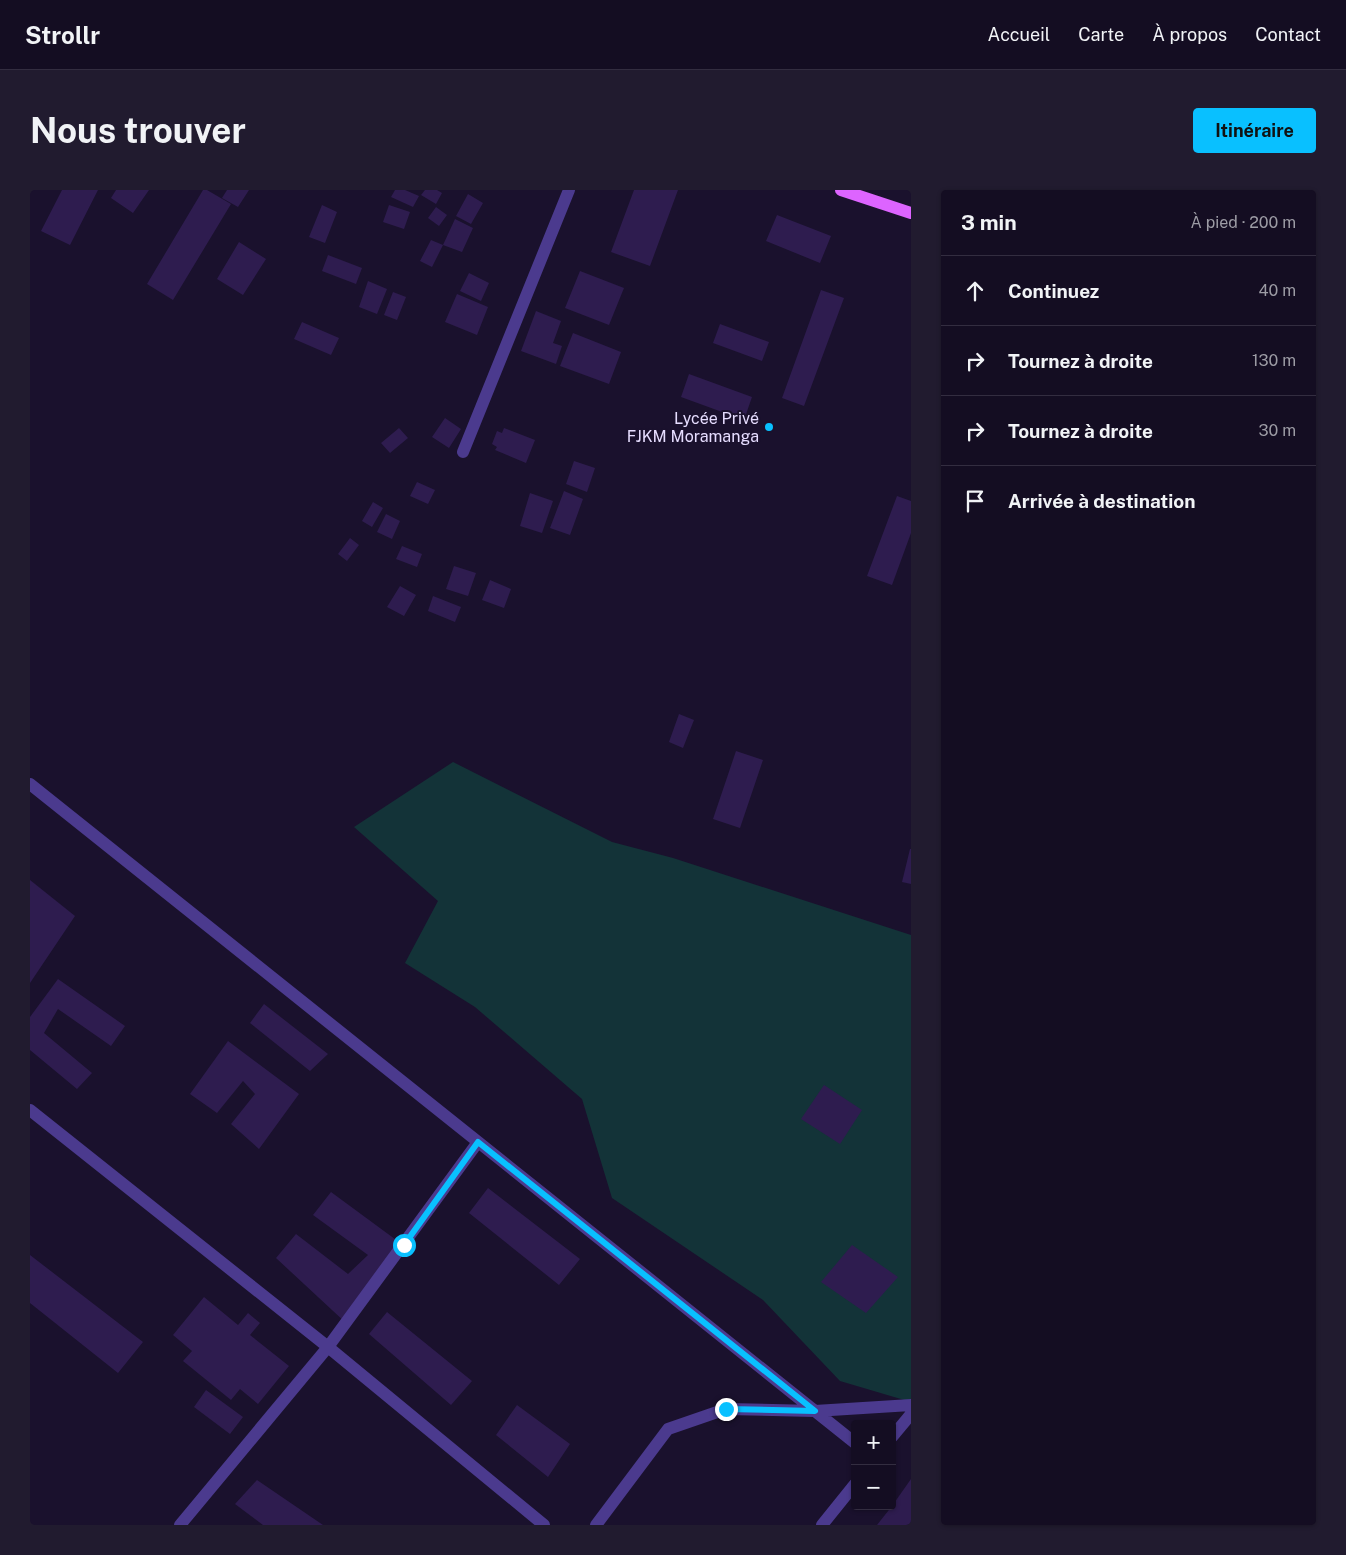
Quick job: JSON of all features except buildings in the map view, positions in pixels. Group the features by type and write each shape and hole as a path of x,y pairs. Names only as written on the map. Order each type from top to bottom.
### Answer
{"main road":[{"path":"841,190 911,213"}],"street":[{"path":"463,452 569,190"},
{"path":"30,784 851,1440"},
{"path":"30,1110 328,1347 544,1525"},
{"path":"180,1525 328,1347 478,1142"},
{"path":"596,1525 668,1429 726,1409 815,1411 911,1405"},
{"path":"896,1432 911,1414"},
{"path":"822,1525 851,1489"}],"green space":[{"path":"453,762 612,842 673,858 911,935 911,1402 840,1381 763,1300 612,1198 582,1099 475,1007 405,963 438,901 354,827"}],"place":[{"name":"Lycée Privé FJKM Moramanga","path":"769,427"}],"route":[{"path":"404,1245 478,1142 815,1411 726,1409"}]}
